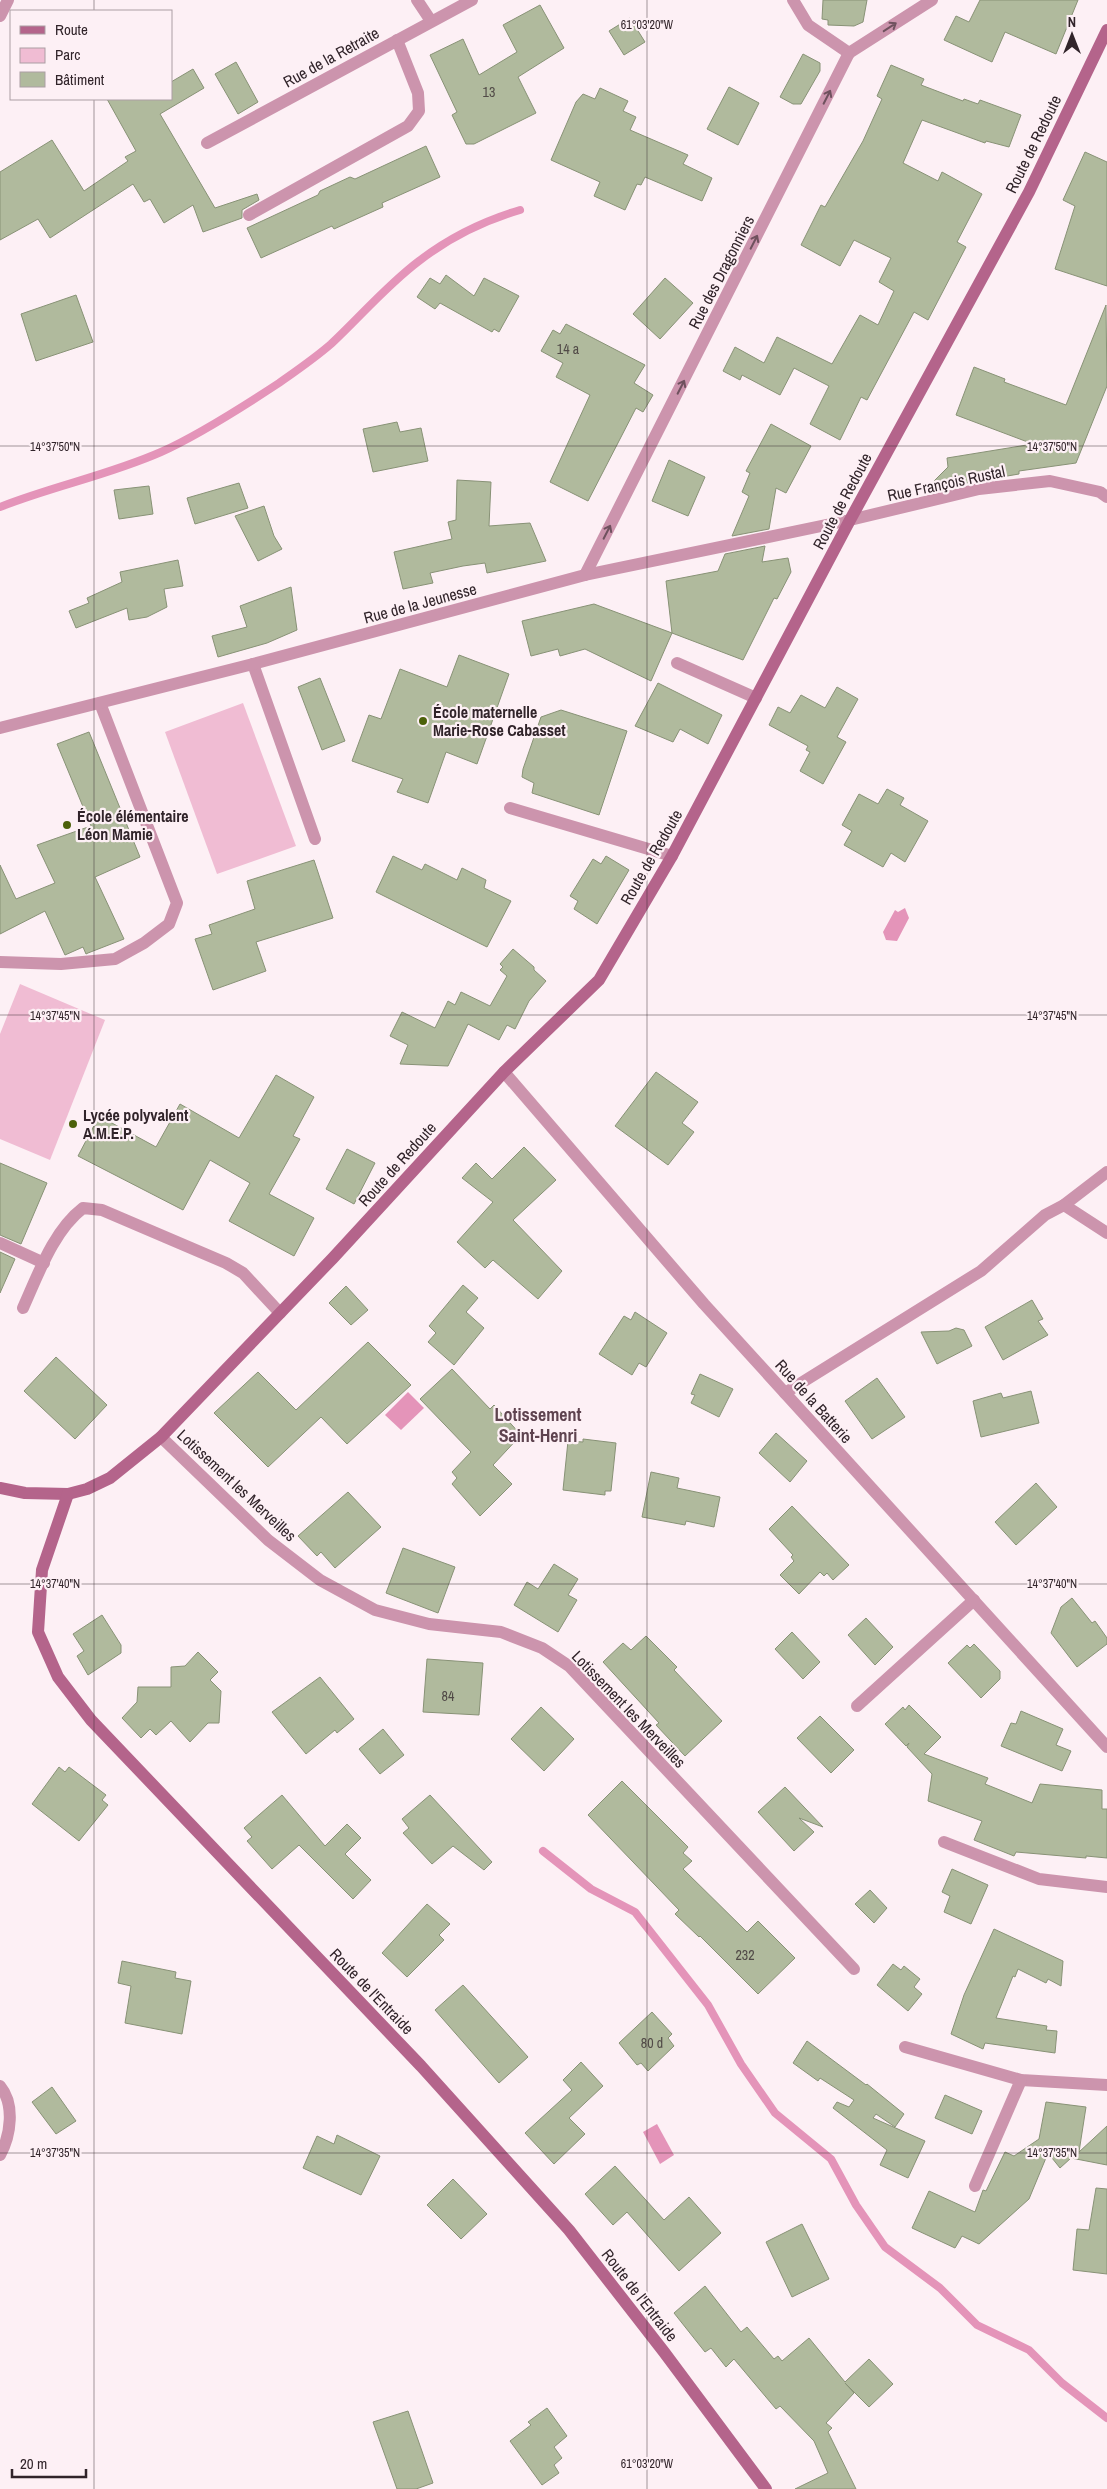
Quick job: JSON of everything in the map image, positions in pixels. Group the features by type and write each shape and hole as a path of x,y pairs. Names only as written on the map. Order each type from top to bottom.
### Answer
{"main road":[{"name":"Route de Redoute","path":"0,1488 25,1493 68,1494 87,1489 110,1478 161,1437 334,1258 504,1072 599,980 672,856 850,520 1028,192 1107,30"},
{"name":"Route de l'Entraide","path":"68,1494 42,1570 38,1632 58,1677 91,1720 421,2066 569,2230 664,2352 766,2489"}],"street":[{"path":"0,16 8,0"},
{"path":"417,0 431,21"},
{"name":"Rue de la Retraite","path":"207,143 472,0"},
{"path":"793,0 808,25 849,54 932,0"},
{"path":"248,215 408,126 419,111 418,93 397,40"},
{"name":"Rue des Dragonniers","path":"586,575 849,54"},
{"name":"Rue François Rustal","path":"850,520 979,489 1050,481 1100,492 1107,497"},
{"name":"Rue de la Jeunesse","path":"0,728 253,664 586,575 850,520"},
{"path":"677,662 756,698"},
{"path":"253,664 315,839"},
{"path":"0,962 62,964 114,959 144,943 169,924 177,903 100,703"},
{"path":"510,808 672,856"},
{"name":"Rue de la Batterie","path":"504,1072 704,1304 1107,1747"},
{"path":"785,1393 981,1271 1045,1215 1064,1205 1107,1172"},
{"path":"1064,1205 1107,1233"},
{"path":"23,1308 44,1263 71,1218 83,1208 102,1210 226,1262 243,1273 280,1313"},
{"path":"0,1243 44,1263"},
{"name":"Lotissement les Merveilles","path":"161,1437 268,1540 320,1580 375,1610 429,1624 501,1632 542,1648 569,1666 854,1969"},
{"path":"858,1706 974,1600"},
{"path":"944,1842 1038,1879 1107,1887"},
{"path":"904,2047 1021,2080 1107,2085"},
{"path":"975,2186 1021,2080"},
{"path":"0,2086 6,2093 10,2107 7,2143 0,2155"}],"green space":[{"path":"243,703 296,846 217,874 165,732"},
{"path":"20,984 105,1020 50,1160 0,1139 0,1034"}],"shaded area":[{"path":"905,908 909,918 897,941 886,940 883,932 895,910 898,912"},
{"path":"408,1392 424,1408 401,1430 385,1415"},
{"path":"657,2124 674,2155 660,2164 643,2132"}],"building":[{"path":"823,0 867,0 863,22 854,26 828,25 828,20 822,19"},
{"path":"980,0 1078,0 1056,54 1005,32 992,62 944,40 956,16 969,22"},
{"path":"540,5 564,48 518,77 536,113 474,144 466,144 452,115 457,112 430,55 463,39 479,75 517,52 503,25"},
{"path":"630,18 645,42 624,55 609,31"},
{"path":"803,54 820,63 820,71 801,104 793,104 780,97"},
{"path":"236,62 258,102 238,114 215,74"},
{"path":"891,65 924,79 921,85 963,101 964,99 978,104 980,100 1021,115 1009,147 986,141 985,143 922,120 903,163 938,181 942,172 982,194 957,242 966,247 928,320 914,312 867,400 861,397 840,440 810,424 829,386 794,368 780,395 742,375 740,380 723,371 735,347 764,363 777,337 832,364 860,315 878,325 894,291 879,282 891,258 854,240 840,266 801,245 821,205 825,207 863,141 882,99 877,96"},
{"path":"193,69 204,88 160,114 215,208 257,194 259,200 242,210 242,218 203,232 193,205 164,223 150,199 144,202 133,184 50,238 38,219 0,240 0,172 52,140 84,191 128,161 125,157 136,151 108,100 172,100 172,81"},
{"path":"729,87 759,103 738,145 707,129"},
{"path":"600,88 628,101 623,111 636,117 630,130 688,155 683,164 712,178 702,201 645,177 641,185 637,184 625,210 594,196 600,182 551,160 576,102 583,94 595,99"},
{"path":"426,146 440,177 382,203 383,207 334,229 332,226 261,258 247,228 318,195 320,191 350,177 355,179"},
{"path":"1085,152 1107,162 1107,286 1055,269 1075,206 1063,200"},
{"path":"446,275 474,296 484,278 519,296 499,332 494,329 492,332 440,303 435,309 417,297 430,278 440,284"},
{"path":"665,278 693,303 660,339 633,314"},
{"path":"76,295 93,342 36,361 21,314"},
{"path":"1106,305 1107,386 1076,463 1019,471 1019,474 925,490 948,467 947,458 1033,444 956,415 974,367 1005,379 1004,382 1066,405"},
{"path":"566,324 645,365 634,383 653,395 643,412 636,408 588,501 550,482 590,395 556,377 563,363 541,351 553,330 560,334"},
{"path":"397,422 400,432 421,428 428,461 373,472 363,429"},
{"path":"771,424 811,446 786,493 776,488 769,529 732,536 749,496 742,492 750,473 746,471"},
{"path":"669,460 705,477 688,516 652,501"},
{"path":"457,480 491,482 489,526 530,523 546,561 487,573 485,563 463,566 430,573 433,583 403,589 394,552 452,539 448,522 456,520"},
{"path":"239,483 248,508 195,524 187,498"},
{"path":"149,486 153,514 119,519 114,490"},
{"path":"264,506 274,536 282,549 258,561 235,516"},
{"path":"765,546 762,562 788,558 791,572 777,599 774,598 743,660 672,633 666,581 718,571 725,554"},
{"path":"178,560 183,586 164,589 167,607 147,617 129,620 127,608 76,628 69,611 89,603 87,598 122,582 120,572"},
{"path":"291,587 297,630 267,643 218,657 212,636 247,627 240,606"},
{"path":"594,604 672,633 651,681 585,649 560,656 558,649 531,656 522,621"},
{"path":"459,655 509,674 477,764 446,752 428,803 397,792 403,779 352,761 369,715 381,719 400,669 447,687"},
{"path":"320,678 345,741 322,750 298,687"},
{"path":"658,683 722,715 708,744 680,729 673,742 635,726"},
{"path":"837,687 858,699 837,737 846,742 823,784 800,771 810,752 806,750 808,746 769,725 778,707 790,713 801,695 825,708"},
{"path":"561,710 627,731 599,815 532,793 534,783 522,777 541,717"},
{"path":"89,732 140,857 95,877 124,939 86,954 83,947 65,955 45,911 0,934 0,865 16,899 55,883 37,845 91,826 57,744"},
{"path":"887,789 904,798 900,805 928,821 905,862 891,853 883,867 844,845 852,831 842,825 859,794 878,804"},
{"path":"393,856 422,870 425,864 457,880 462,868 486,880 484,888 511,901 487,947 376,892"},
{"path":"606,856 629,870 597,924 574,909 578,901 570,896 593,859 601,864"},
{"path":"314,860 333,918 256,942 266,971 213,990 195,939 212,934 209,925 255,909 247,881"},
{"path":"513,949 534,967 534,970 546,981 529,1001 515,1029 507,1025 499,1040 468,1024 448,1066 400,1064 408,1045 390,1036 402,1012 435,1028 448,1001 455,1005 461,992 490,1006 507,976 500,970 503,967 500,964"},
{"path":"656,1072 698,1102 682,1123 694,1132 668,1165 615,1126"},
{"path":"276,1075 314,1097 293,1136 300,1139 269,1194 314,1218 294,1256 229,1221 250,1183 210,1160 183,1210 78,1156 99,1116 156,1147 180,1104 239,1138"},
{"path":"524,1147 556,1180 513,1220 562,1271 538,1299 493,1260 485,1268 457,1242 493,1202 462,1178 476,1163 492,1179"},
{"path":"347,1149 375,1163 354,1204 326,1189"},
{"path":"0,1163 47,1183 21,1244 0,1235"},
{"path":"0,1252 15,1259 0,1293"},
{"path":"463,1285 478,1298 466,1312 484,1328 454,1365 428,1342 436,1333 429,1326"},
{"path":"346,1286 368,1310 351,1325 329,1303"},
{"path":"1032,1300 1043,1319 1038,1321 1048,1335 1003,1360 985,1327"},
{"path":"635,1312 667,1333 646,1367 639,1363 632,1375 599,1354 624,1316 631,1320"},
{"path":"956,1328 964,1330 972,1346 937,1364 921,1332 949,1331"},
{"path":"368,1342 411,1385 347,1444 321,1417 268,1467 214,1413 258,1372 296,1410"},
{"path":"56,1357 107,1405 75,1439 24,1391"},
{"path":"452,1369 490,1409 494,1405 521,1435 493,1465 512,1484 480,1516 452,1484 457,1478 452,1472 471,1452 420,1399"},
{"path":"700,1374 733,1389 719,1417 691,1403 695,1395 691,1394"},
{"path":"877,1378 905,1417 872,1439 845,1401"},
{"path":"1031,1391 1039,1423 981,1437 973,1401 1001,1393 1003,1398"},
{"path":"776,1433 807,1461 790,1482 759,1453"},
{"path":"583,1439 616,1443 611,1491 605,1491 605,1495 563,1490 568,1441 583,1442"},
{"path":"651,1472 679,1478 677,1488 720,1497 714,1527 686,1521 685,1525 642,1517"},
{"path":"1036,1483 1057,1507 1016,1545 995,1522"},
{"path":"348,1492 381,1527 335,1568 321,1552 317,1556 298,1536"},
{"path":"792,1506 849,1565 833,1580 827,1573 824,1576 820,1572 799,1594 780,1575 794,1561 791,1557 793,1555 769,1529"},
{"path":"403,1548 455,1567 438,1613 386,1593"},
{"path":"554,1564 578,1579 568,1595 577,1600 558,1632 514,1605 527,1582 538,1589"},
{"path":"1072,1598 1092,1623 1095,1621 1107,1638 1107,1644 1077,1667 1051,1633 1061,1607"},
{"path":"102,1615 121,1645 121,1653 88,1675 77,1656 84,1651 73,1634"},
{"path":"866,1618 893,1647 875,1665 848,1635"},
{"path":"792,1632 820,1662 803,1679 775,1649"},
{"path":"646,1636 677,1667 674,1670 722,1721 685,1756 656,1725 659,1723 603,1662 623,1643 631,1650"},
{"path":"974,1644 1000,1671 1000,1679 981,1698 948,1663 967,1645 970,1648"},
{"path":"198,1652 218,1672 210,1680 221,1691 219,1723 208,1723 190,1742 171,1721 156,1735 150,1729 141,1738 122,1718 137,1702 138,1687 171,1687 171,1667 185,1666"},
{"path":"427,1659 483,1663 479,1715 423,1712"},
{"path":"320,1677 354,1719 337,1733 335,1730 306,1754 272,1712"},
{"path":"909,1705 941,1737 924,1754 988,1778 985,1784 1032,1803 1040,1784 1102,1790 1102,1809 1107,1809 1107,1858 1016,1852 1014,1856 974,1840 982,1821 928,1801 932,1774 907,1747 909,1743 906,1746 885,1724 903,1707 905,1710"},
{"path":"541,1707 574,1739 544,1771 511,1739"},
{"path":"1021,1711 1063,1729 1056,1745 1071,1751 1062,1771 1001,1746 1011,1723 1016,1724"},
{"path":"820,1716 854,1750 831,1773 797,1738"},
{"path":"383,1729 404,1755 380,1774 359,1749"},
{"path":"59,1767 65,1772 69,1767 106,1795 102,1800 108,1805 79,1841 32,1804"},
{"path":"622,1781 688,1847 683,1853 692,1861 683,1869 747,1932 758,1921 795,1958 758,1994 700,1936 675,1914 679,1910 588,1815"},
{"path":"785,1787 823,1827 799,1818 814,1832 794,1851 758,1812"},
{"path":"282,1795 325,1846 347,1824 361,1838 345,1854 371,1880 353,1899 299,1845 272,1869 247,1841 252,1837 244,1828"},
{"path":"430,1795 492,1862 484,1870 453,1846 432,1864 403,1833 409,1828 402,1819"},
{"path":"952,1869 988,1885 971,1924 944,1912 950,1896 942,1892"},
{"path":"870,1890 887,1908 874,1923 855,1904"},
{"path":"427,1904 450,1924 439,1935 444,1940 407,1977 382,1953"},
{"path":"994,1929 1063,1961 1061,1986 1048,1979 1046,1983 1018,1969 1015,1977 1013,1976 996,2018 1047,2026 1046,2030 1057,2031 1055,2053 985,2043 983,2049 951,2034 964,1995"},
{"path":"122,1961 176,1972 175,1978 191,1981 182,2034 125,2023 131,1986 118,1983"},
{"path":"893,1964 901,1970 904,1966 920,1979 914,1987 922,1994 908,2011 877,1985"},
{"path":"463,1985 528,2057 499,2083 435,2010"},
{"path":"652,2012 672,2034 668,2038 674,2046 648,2071 641,2063 637,2065 619,2043"},
{"path":"807,2041 867,2084 904,2114 895,2127 876,2114 873,2118 925,2141 908,2178 880,2165 887,2150 833,2108 837,2102 849,2107 854,2100 820,2078 818,2081 793,2063"},
{"path":"581,2062 603,2086 569,2118 585,2134 554,2164 525,2133 572,2090 563,2080"},
{"path":"52,2087 76,2121 56,2134 32,2102"},
{"path":"945,2095 982,2111 972,2134 935,2118"},
{"path":"1046,2102 1086,2107 1079,2152 1107,2126 1107,2165 1071,2158 1060,2168 1048,2153 1029,2199 979,2244 962,2236 955,2248 912,2228 929,2191 975,2212 983,2190 986,2191 1005,2152 1014,2156 1039,2139"},
{"path":"337,2135 380,2156 361,2195 303,2168 317,2136 334,2144"},
{"path":"615,2166 664,2220 689,2197 721,2233 679,2271 627,2212 613,2225 585,2194"},
{"path":"453,2179 487,2214 461,2239 427,2205"},
{"path":"1096,2188 1107,2189 1107,2274 1073,2270 1077,2229 1089,2230"},
{"path":"802,2224 829,2279 792,2297 766,2242"},
{"path":"705,2286 741,2332 747,2327 774,2359 778,2356 782,2361 809,2338 845,2382 869,2359 893,2384 869,2407 845,2383 854,2393 826,2423 832,2428 828,2432 856,2489 795,2489 828,2473 814,2441 780,2406 776,2409 734,2359 726,2367 711,2348 705,2352 674,2313"},
{"path":"547,2408 567,2436 554,2447 562,2458 554,2465 559,2473 542,2485 510,2441 531,2425 528,2422"},
{"path":"408,2411 433,2483 416,2489 397,2489 373,2422"}],"waterway":[{"path":"0,507 141,460 176,445 206,429 279,383 319,354 342,334 396,280 431,252 467,231 493,219 520,210"},
{"path":"543,1851 591,1889 635,1912 708,2005 741,2064 775,2113 831,2159 856,2205 885,2247 940,2288 977,2325 1029,2350 1062,2383 1107,2418"}],"place":[{"name":"École maternelle Marie-Rose Cabasset","path":"423,721"},
{"name":"École élémentaire Léon Mamie","path":"67,825"},
{"name":"Lycée polyvalent A.M.E.P.","path":"73,1124"}],"district":[{"name":"Lotissement Saint-Henri","path":"538,1425"}]}
